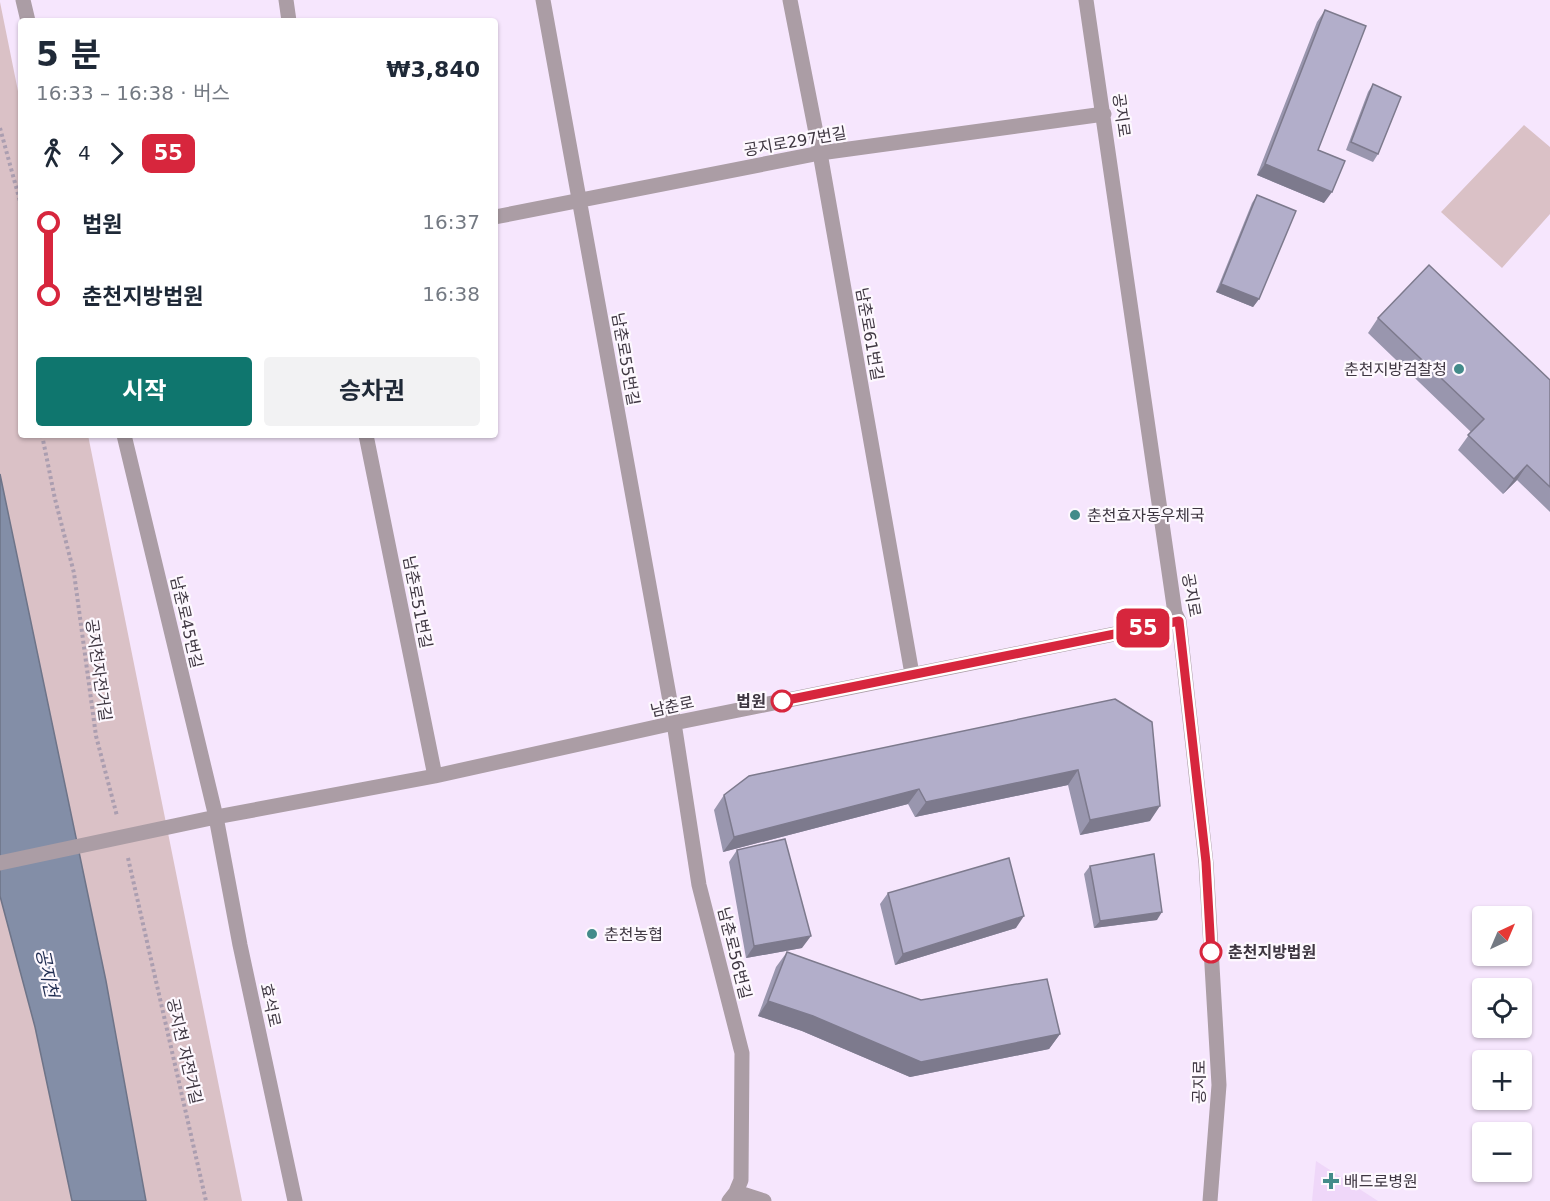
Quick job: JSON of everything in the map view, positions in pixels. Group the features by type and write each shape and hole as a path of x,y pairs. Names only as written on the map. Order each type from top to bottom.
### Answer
{"street":[{"path":"23,0 27,18"},
{"path":"285,0 288,18"},
{"name":"남춘로55번길","path":"543,0 674,723"},
{"name":"남춘로61번길","path":"790,0 820,153 912,674"},
{"name":"공지로","path":"1086,0 1175,613 1179,621 1206,862 1218,1074 1210,1201"},
{"name":"공지로297번길","path":"498,216 820,153 1104,114"},
{"name":"남춘로45번길","path":"125,438 216,817"},
{"name":"남춘로51번길","path":"367,438 435,776"},
{"name":"남춘로","path":"0,863 216,817 435,776 674,723 1179,621"},
{"name":"남춘로56번길","path":"674,723 699,885 742,1053 741,1180 732,1197 764,1201"},
{"name":"효석로","path":"216,817 240,945 297,1199"}],"path":[{"path":"0,128 18,193"},
{"name":"공지천자전거길","path":"43,438 74,573 96,736 120,826"},
{"name":"공지천 자전거길","path":"126,849 206,1201"}],"shaded area":[{"path":"0,2 18,91 18,438 89,438 242,1201 146,1201 106,981 0,474"},
{"path":"1524,125 1550,147 1550,214 1502,268 1441,212"},
{"path":"0,896 35,1027 72,1201 0,1201"},
{"name":"배드로병원","path":"1316,1161 1378,1201 1312,1201"}],"water":[{"name":"공지천","path":"0,474 106,981 146,1201 72,1201 35,1027 0,896"}],"building":[{"path":"1325,10 1366,26 1318,150 1345,161 1332,192 1265,164"},
{"path":"1373,84 1401,97 1378,154 1351,142"},
{"path":"1257,195 1296,211 1259,299 1221,284"},
{"name":"춘천지방검찰청","path":"1429,265 1550,380 1550,487 1527,465 1514,479 1468,435 1484,419 1378,318"},
{"path":"1115,699 1152,722 1160,806 1090,820 1078,770 926,802 919,789 734,837 724,795 749,776"},
{"path":"785,839 811,936 754,946 737,850"},
{"path":"1154,854 1162,912 1100,921 1090,866"},
{"path":"1009,858 1024,916 903,954 888,893"},
{"path":"787,952 921,1000 1047,979 1060,1034 921,1062 813,1016 768,1001"}],"bus line":[{"name":"55","path":"782,701 1179,621 1206,862 1211,952"}],"place":[{"name":"춘천지방검찰청","path":"1459,369"},
{"name":"춘천효자동우체국","path":"1075,515"},
{"name":"법원","path":"782,701"},
{"name":"춘천농협","path":"592,934"},
{"name":"춘천지방법원","path":"1211,952"},
{"name":"배드로병원","path":"1331,1181"}]}
